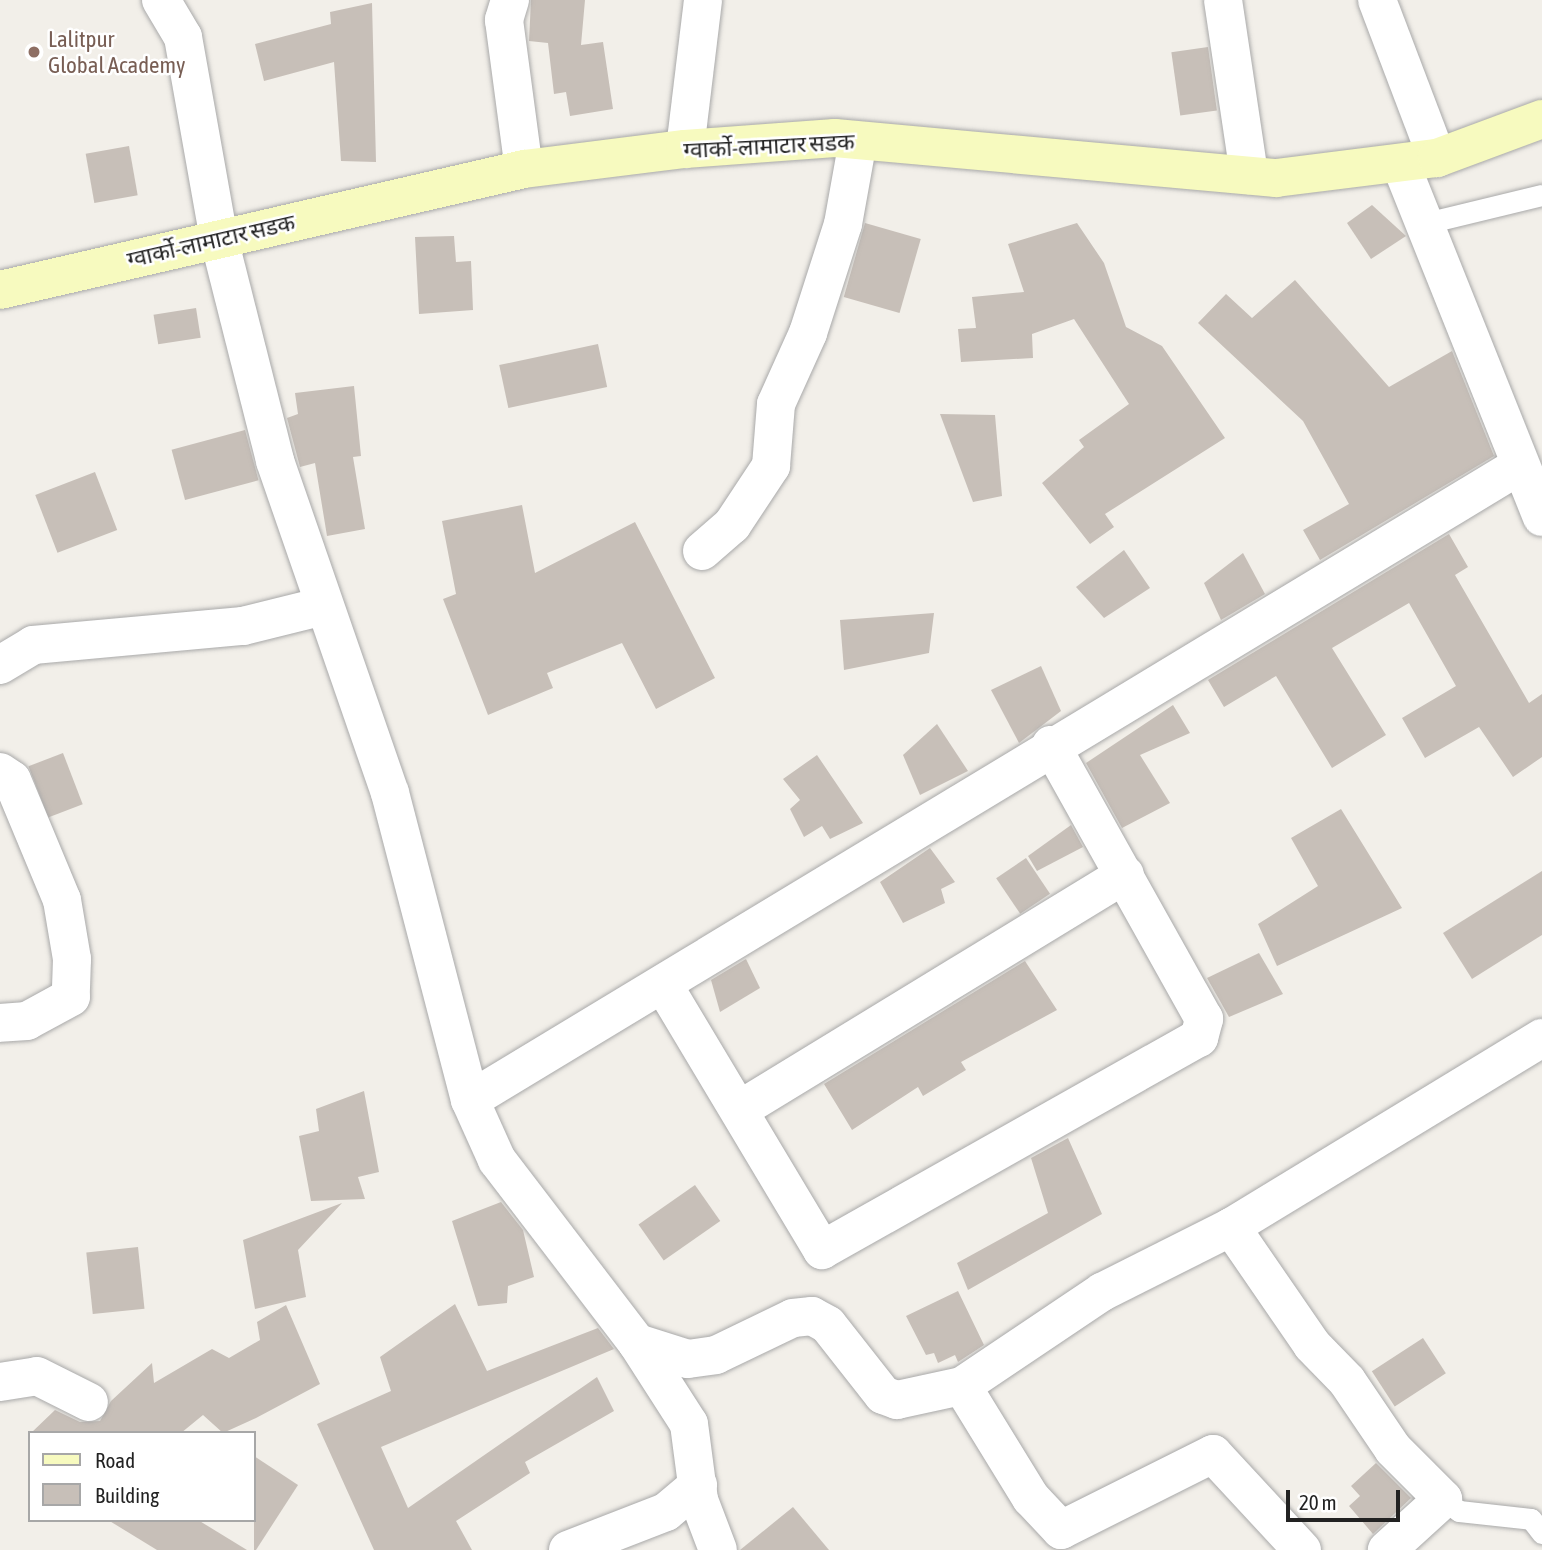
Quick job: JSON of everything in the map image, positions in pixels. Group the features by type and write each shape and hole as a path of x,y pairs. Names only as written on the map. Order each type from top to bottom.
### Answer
{"main road":[{"name":"ग्वार्को-लामाटार सडक","path":"0,290 524,169 685,149 858,141 1249,176 1352,173 1419,161 1542,119"}],"street":[{"path":"161,0 183,37 219,239 275,461 390,793 470,1100 497,1160 637,1343 689,1424 698,1485 718,1550"},
{"path":"510,0 504,20 524,169"},
{"path":"685,149 703,0"},
{"path":"1223,0 1249,176"},
{"path":"470,1100 664,986 1051,745 1534,495 1426,223 1419,161 1377,0"},
{"path":"702,551 732,525 771,466 776,404 808,333 843,224 858,141"},
{"path":"0,665 33,645 243,626 324,606"},
{"path":"664,986 739,1110 816,1247 829,1250 1199,1038 1204,1019 1051,745"},
{"path":"0,772 12,780 62,900 72,959 71,997 27,1021 0,1023"},
{"path":"739,1110 1125,874"},
{"path":"637,1343 688,1359 716,1355 793,1318 812,1316 828,1325 883,1395 897,1400 962,1386 1102,1292 1231,1227 1542,1038"},
{"path":"1231,1227 1312,1345 1347,1381 1393,1449 1443,1499 1387,1550"},
{"path":"0,1382 37,1376 89,1402"},
{"path":"962,1386 1031,1498 1064,1540 1213,1454 1302,1550"},
{"path":"568,1550 666,1513 698,1485"}],"lane":[{"path":"1426,223 1542,195"},
{"path":"1443,1499 1458,1511 1531,1519 1542,1533"}],"building":[{"path":"531,0 585,0 581,45 603,42 613,109 570,116 566,92 554,94 548,43 529,41"},
{"path":"372,3 376,162 341,161 334,62 264,81 255,44 331,24 330,12"},
{"path":"1208,47 1217,110 1180,116 1171,52"},
{"path":"129,146 138,195 94,203 86,154"},
{"path":"1372,205 1406,236 1371,259 1347,223"},
{"path":"865,223 921,239 900,313 844,297"},
{"path":"1077,223 1104,263 1126,327 1162,346 1225,438 1105,514 1114,527 1090,544 1042,483 1084,447 1079,440 1129,404 1074,319 1032,334 1033,358 961,362 958,329 976,328 972,297 1024,292 1008,244"},
{"path":"454,236 456,262 471,261 473,310 419,314 415,237"},
{"path":"1295,280 1389,387 1452,351 1494,456 1320,560 1303,530 1349,504 1303,421 1198,323 1226,294 1252,318"},
{"path":"196,308 201,338 158,344 154,315"},
{"path":"598,344 607,387 508,408 499,365"},
{"path":"354,386 361,456 353,457 365,529 327,536 315,463 300,467 287,418 298,414 295,393"},
{"path":"940,414 995,415 1002,496 973,502"},
{"path":"245,430 258,480 185,500 172,450"},
{"path":"95,472 117,530 57,553 35,495"},
{"path":"522,505 535,573 635,522 715,678 656,709 622,643 547,673 553,688 488,715 443,599 456,594 442,521"},
{"path":"1449,534 1468,567 1455,575 1529,703 1542,694 1542,757 1513,777 1479,727 1425,758 1402,718 1456,686 1409,603 1332,648 1386,735 1332,768 1276,676 1224,707 1208,680"},
{"path":"1124,550 1150,588 1104,618 1076,587"},
{"path":"1243,553 1265,594 1221,620 1204,583"},
{"path":"934,613 929,653 844,670 840,620"},
{"path":"1041,666 1061,711 1019,743 991,690"},
{"path":"1173,705 1190,733 1140,755 1170,803 1122,828 1086,763"},
{"path":"937,724 968,771 920,795 903,755"},
{"path":"63,753 83,804 48,818 28,766"},
{"path":"817,755 863,823 830,839 822,826 804,837 790,809 800,800 783,779"},
{"path":"1341,809 1402,908 1277,966 1258,924 1318,886 1291,838"},
{"path":"1071,825 1083,847 1037,871 1028,856"},
{"path":"930,848 955,882 941,889 945,903 903,923 880,882"},
{"path":"1026,858 1050,894 1020,914 996,878"},
{"path":"1542,871 1542,935 1472,979 1443,933"},
{"path":"1259,953 1283,994 1229,1017 1207,978"},
{"path":"746,959 760,988 720,1012 711,980"},
{"path":"1025,961 1057,1010 961,1062 966,1070 923,1096 918,1087 852,1130 824,1084"},
{"path":"364,1091 379,1172 358,1177 365,1199 311,1201 299,1136 319,1131 316,1109"},
{"path":"1068,1138 1102,1214 968,1290 957,1263 1048,1213 1031,1158"},
{"path":"695,1185 720,1221 664,1261 638,1225"},
{"path":"501,1202 523,1230 534,1277 508,1286 507,1303 478,1306 452,1221"},
{"path":"342,1203 298,1250 306,1297 255,1309 243,1240"},
{"path":"138,1247 144,1309 93,1314 86,1252"},
{"path":"958,1291 984,1345 958,1362 955,1355 938,1363 934,1353 926,1355 906,1316"},
{"path":"455,1304 487,1371 598,1328 614,1349 381,1447 408,1508 597,1377 614,1411 525,1462 530,1473 456,1521 472,1550 374,1550 317,1424 391,1391 380,1357"},
{"path":"286,1305 320,1384 227,1431 221,1431 203,1415 183,1431 33,1431 55,1410 80,1422 100,1421 111,1401 152,1363 154,1383 212,1349 229,1358 260,1340 257,1322"},
{"path":"1423,1338 1446,1373 1395,1406 1372,1371"},
{"path":"256,1457 298,1485 254,1550 256,1522"},
{"path":"1376,1463 1411,1498 1373,1534 1349,1506 1360,1496 1351,1486"},
{"path":"793,1507 829,1550 740,1550"},
{"path":"111,1522 201,1522 247,1550 157,1550"}],"place":[{"name":"Lalitpur Global Academy","path":"34,52"}]}
